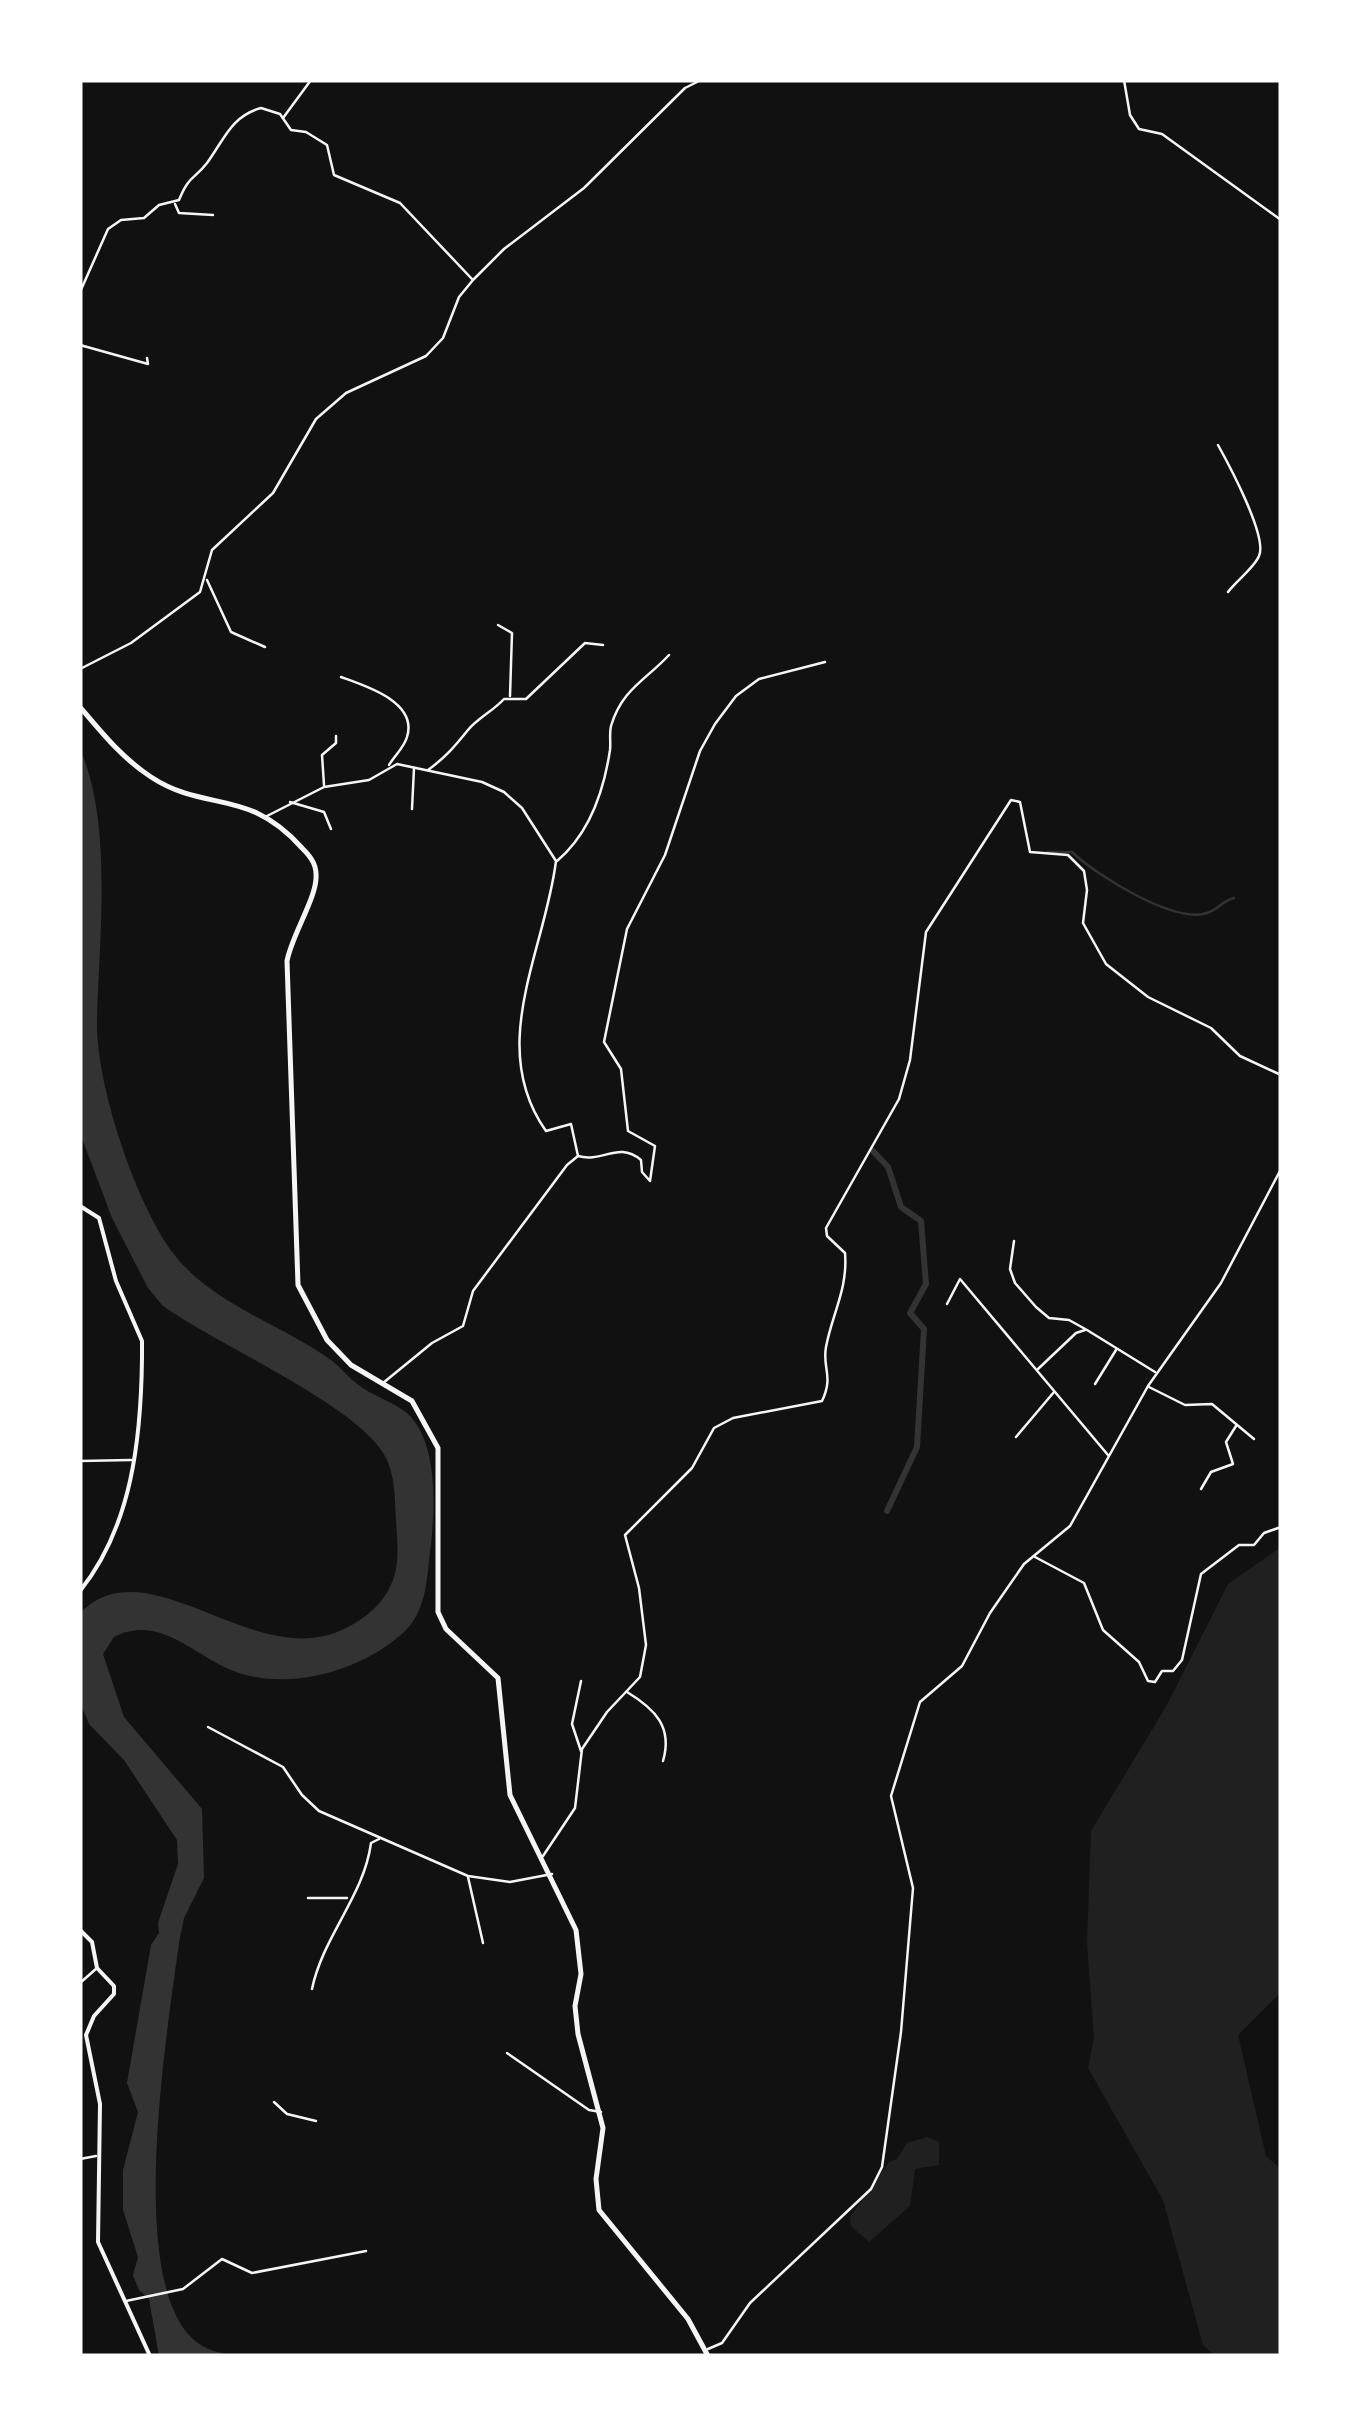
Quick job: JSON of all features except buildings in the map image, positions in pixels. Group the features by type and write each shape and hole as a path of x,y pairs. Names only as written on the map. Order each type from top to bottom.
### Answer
{"highway":[{"path":"80,707 128,760 154,780 205,797 250,806 292,836 316,868 316,880 292,934 287,961 298,1284 327,1340 350,1365 412,1401 438,1448 438,1612 446,1629 498,1678 510,1796 544,1856 576,1930 581,1974 576,2006 578,2034 602,2112 599,2210 688,2319 707,2353"}],"street":[{"path":"283,118 311,80"},
{"path":"80,669 131,643 161,618 188,603 206,579 212,550 273,493 316,419 346,394 426,356 443,338 459,297 473,280 504,249 584,188 685,88 701,80"},
{"path":"1124,80 1130,115 1139,129 1162,134 1281,220"},
{"path":"80,292 108,229 120,220 144,218 160,206 174,203 188,178 204,166 238,119 261,108 283,118 291,130 306,132 327,146 334,175 400,203 473,280"},
{"path":"174,203 179,213 213,214"},
{"path":"80,346 148,364 148,358"},
{"path":"1218,444 1238,482 1260,545 1259,556 1228,592"},
{"path":"206,579 231,632 265,648"},
{"path":"498,624 512,633 510,697"},
{"path":"428,770 453,752 470,727 510,697 526,700 586,642 604,645"},
{"path":"578,1156 571,1124 546,1131 539,1121 530,1100 517,1042 532,960 551,902 556,862 582,837 600,788 611,728 627,694 637,680 669,655"},
{"path":"578,1156 591,1160 624,1150 641,1160 646,1180 654,1178 655,1146 628,1131 621,1069 604,1042 626,930 665,855 700,750 736,696 759,680 825,662"},
{"path":"267,816 288,801 324,787 369,780 389,766 406,739 404,714 393,698 341,677"},
{"path":"324,787 322,754 336,743 336,736"},
{"path":"389,766 414,766 449,778 482,782 504,792 522,808 556,862"},
{"path":"412,810 414,766"},
{"path":"544,1856 575,1808 582,1753 607,1712 640,1677 646,1645 639,1588 624,1535 692,1468 714,1428 733,1418 809,1407 822,1402 830,1386 824,1351 842,1303 846,1253 827,1236 826,1228 899,1099 910,1060 926,932 1012,800 1020,802 1030,852 1068,855 1084,871 1087,890 1083,923 1106,964 1148,997 1211,1028 1240,1056 1281,1075"},
{"path":"288,801 324,812 331,829"},
{"path":"382,1384 432,1343 463,1326 472,1291 567,1165 578,1156"},
{"path":"707,2353 722,2342 750,2304 870,2189 882,2167 901,2032 913,1888 891,1796 920,1702 962,1666 990,1613 1034,1556 1070,1526 1156,1373 1221,1283 1281,1169"},
{"path":"80,1206 99,1218 116,1281 142,1341 142,1378 129,1497 111,1545 80,1590"},
{"path":"1014,1241 1010,1269 1015,1283 1049,1318 1068,1320 1156,1373"},
{"path":"947,1304 960,1280 1108,1456"},
{"path":"1037,1370 1076,1333 1087,1330"},
{"path":"1095,1384 1117,1348"},
{"path":"1148,1386 1185,1405 1212,1404 1254,1439"},
{"path":"1016,1436 1054,1392"},
{"path":"1202,1489 1211,1472 1233,1464 1226,1438 1237,1424"},
{"path":"80,1461 132,1460"},
{"path":"1034,1556 1084,1583 1103,1630 1139,1662 1148,1681 1155,1682 1162,1671 1172,1671 1182,1660 1201,1574 1239,1544 1254,1545 1264,1533 1281,1527"},
{"path":"581,1680 572,1724 582,1753"},
{"path":"626,1691 656,1711 668,1739 663,1761"},
{"path":"208,1727 284,1767 302,1795 319,1811 468,1876 510,1882 552,1874"},
{"path":"312,1988 349,1898 358,1890 370,1843 381,1838"},
{"path":"468,1876 483,1942"},
{"path":"308,1898 349,1898"},
{"path":"80,1930 92,1942 97,1968 114,1986 114,1994 94,2016 86,2035 100,2104 98,2242 150,2356"},
{"path":"80,1983 97,1968"},
{"path":"507,2053 590,2110 602,2112"},
{"path":"274,2102 288,2114 316,2121"},
{"path":"80,2159 98,2156"},
{"path":"124,2301 191,2286 212,2262 222,2259 252,2273 366,2252"}],"shaded area":[{"path":"80,749 97,811 100,846 98,1045 110,1107 145,1204 173,1253 206,1286 309,1345 362,1388 408,1414 425,1441 432,1476 432,1529 423,1601 406,1630 369,1657 324,1674 253,1677 231,1670 175,1639 146,1630 114,1637 103,1654 124,1717 202,1809 204,1878 184,1918 179,1943 161,2090 156,2210 161,2264 173,2309 194,2340 217,2352 244,2356 159,2356 149,2299 139,2290 133,2275 138,2257 123,2210 123,2170 138,2112 127,2083 151,1945 159,1933 158,1923 178,1864 177,1840 124,1760 89,1724 80,1702 80,1613 108,1595 138,1592 171,1599 276,1636 312,1638 346,1628 374,1608 393,1580 398,1550 393,1481 387,1460 373,1440 349,1419 162,1305 148,1288 112,1218 80,1133"},
{"path":"1281,1547 1281,1992 1238,2035 1266,2156 1281,2169 1281,2356 1215,2356 1203,2345 1163,2200 1088,2068 1094,2037 1087,1943 1091,1831 1167,1705 1228,1584"},
{"path":"927,2137 939,2142 939,2165 915,2169 910,2206 869,2242 851,2226 850,2217 907,2143"}],"waterway":[{"path":"1047,852 1072,852 1136,895 1175,911 1207,913 1234,898"},
{"path":"873,1151 888,1167 901,1207 921,1221 926,1284 910,1313 924,1329 917,1447 887,1511"}]}
